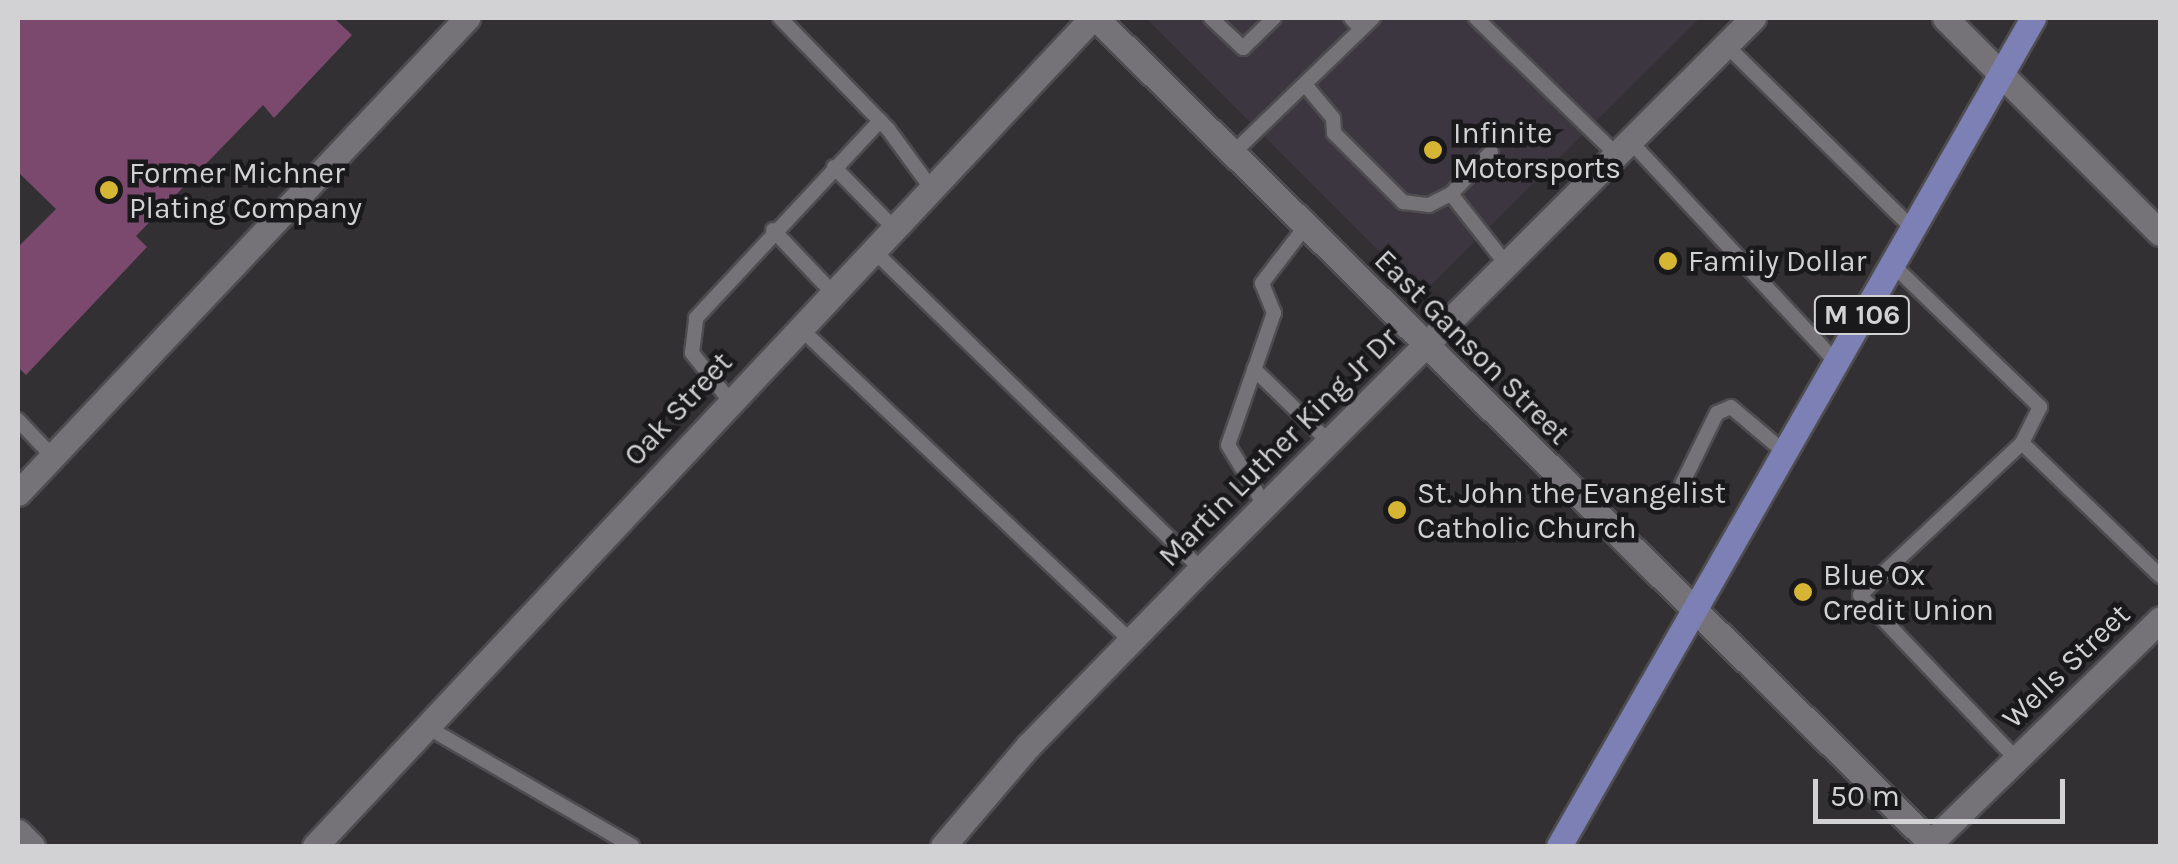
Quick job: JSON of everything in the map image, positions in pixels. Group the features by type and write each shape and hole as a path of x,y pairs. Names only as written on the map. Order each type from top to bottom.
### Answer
{"main road":[{"name":"M 106","path":"1558,846 1695,616 1782,451 2032,18"}],"street":[{"path":"18,492 467,18"},
{"name":"East Ganson Street","path":"1094,18 1695,616 1932,845"},
{"name":"Oak Street","path":"315,846 832,292 1094,18"},
{"name":"Martin Luther King Jr Dr","path":"943,846 1029,745 1201,569 1753,18"},
{"path":"1945,18 2160,233"},
{"name":"Wells Street","path":"1932,845 2160,620"},
{"path":"18,832 32,846"}],"lane":[{"path":"780,18 880,121 931,188"},
{"path":"1211,18 1243,48 1274,18"},
{"path":"1232,154 1307,86 1356,23 1373,18"},
{"path":"1476,18 1623,148 1835,361"},
{"path":"1726,45 1912,228"},
{"path":"1307,86 1333,118 1334,134 1402,202 1429,205 1451,194 1491,152"},
{"path":"730,401 706,377 690,336 716,290 880,121"},
{"path":"834,167 894,228"},
{"path":"1451,194 1506,264"},
{"path":"1265,506 1228,444 1274,313 1262,282 1305,227"},
{"path":"773,230 832,292"},
{"path":"872,250 1201,569"},
{"path":"1892,264 2040,407 2022,443 1860,596 2016,760"},
{"path":"800,327 1131,642"},
{"path":"1254,369 1329,442"},
{"path":"1682,484 1718,414 1731,407 1782,451"},
{"path":"18,420 52,456"},
{"path":"2022,443 2160,576"},
{"path":"427,727 632,846"}],"shaded area":[{"path":"1146,18 1700,18 1422,294"}],"building":[{"name":"Former Michner Plating Company","path":"18,18 334,18 352,35 274,118 263,105 136,236 147,247 26,375 18,367 18,247 56,209 18,172"}],"place":[{"name":"Infinite Motorsports","path":"1433,150"},
{"name":"Former Michner Plating Company","path":"109,190"},
{"name":"Family Dollar","path":"1668,261"},
{"name":"St. John the Evangelist Catholic Church","path":"1397,510"},
{"name":"Blue Ox Credit Union","path":"1803,592"}]}
